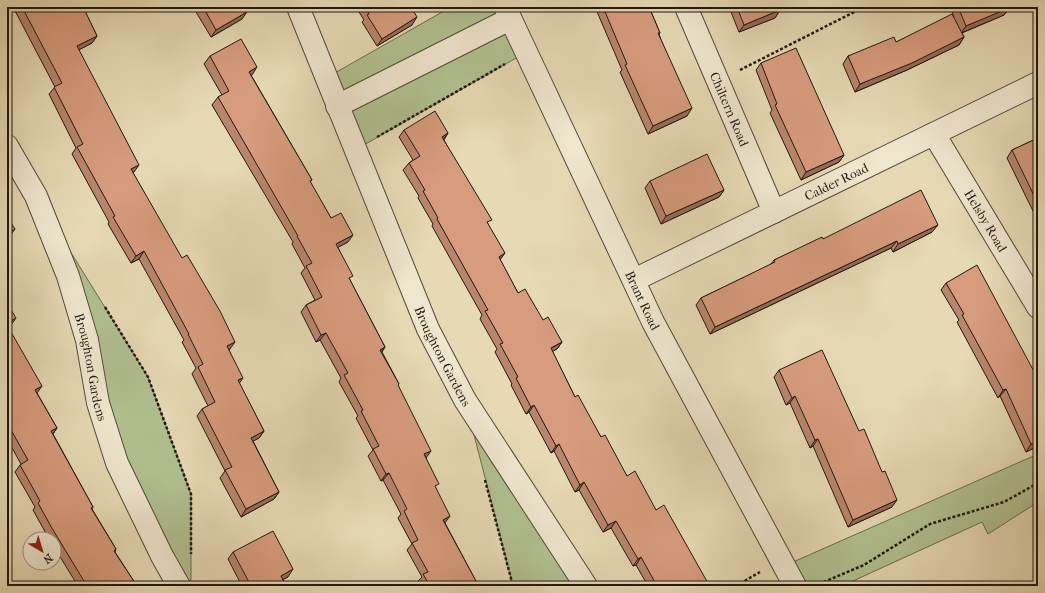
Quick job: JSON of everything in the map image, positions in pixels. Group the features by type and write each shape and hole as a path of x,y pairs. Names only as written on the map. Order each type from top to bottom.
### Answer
{"street":[{"name":"Broughton Gardens","path":"298,7 428,329 465,400 586,586"},
{"name":"Chiltern Road","path":"686,7 774,212"},
{"path":"337,106 503,14 518,57 587,209 617,245"},
{"name":"Brant Road","path":"503,14 657,329 795,586"},
{"name":"Calder Road","path":"634,280 1038,83"},
{"name":"Helsby Road","path":"934,134 1038,307"},
{"name":"Broughton Gardens","path":"7,146 36,196 68,276 87,340 98,403 117,463 162,556 179,586"}],"path":[{"path":"717,81 864,7"},
{"path":"355,150 518,57"},
{"path":"102,303 148,377 191,494 191,555"},
{"path":"484,474 513,586"},
{"path":"813,586 864,566 930,524 1004,502 1038,483"}],"green space":[{"path":"451,7 495,7 518,57 355,150 326,78"},
{"path":"36,196 148,377 191,494 191,586 179,586 117,463"},
{"path":"465,400 586,586 513,586"},
{"path":"1038,454 1038,502 988,534 982,522 842,586 795,586 784,566"}],"building":[{"path":"22,7 83,7 97,36 77,46 139,165 131,169 182,258 187,255 220,311 235,342 227,346 243,378 238,380 264,431 251,438 279,492 246,509 225,470 232,467 202,409 215,402 198,367 203,364 189,334 144,251 136,256 113,217 115,216 77,147 83,144 54,87 62,83"},
{"path":"203,7 245,7 247,12 216,30"},
{"path":"365,7 411,7 417,17 382,39 367,15 369,14"},
{"path":"603,7 649,7 660,33 658,33 692,108 653,126 625,65 627,64"},
{"path":"737,7 779,7 780,10 744,25"},
{"path":"958,7 1009,7 1009,8 966,26"},
{"path":"952,14 964,37 912,63 860,84 848,56 894,37 896,42"},
{"path":"241,39 257,67 249,72 312,180 310,181 331,218 341,213 353,235 336,244 353,276 349,278 385,347 380,350 399,384 398,385 431,451 424,454 439,484 435,486 450,516 443,520 477,583 480,581 483,586 430,586 423,574 428,572 412,543 418,540 404,511 407,509 389,473 386,474 373,449 379,446 361,411 363,410 344,375 348,373 326,333 321,335 306,305 322,297 306,266 312,263 218,97 229,91 210,56"},
{"path":"796,48 844,155 806,172 775,105 777,104 761,63"},
{"path":"435,111 448,133 442,137 492,220 487,222 505,253 499,257 518,293 525,289 543,320 548,317 562,342 551,348 575,397 578,395 601,437 605,435 627,476 635,471 656,510 664,505 709,585 708,586 657,586 641,557 638,559 616,521 608,525 584,482 580,485 559,444 556,446 534,405 531,407 516,378 518,377 500,344 503,343 485,311 488,310 437,219 438,218 423,191 425,190 409,163 420,156 404,130"},
{"path":"1038,138 1038,204 1012,150"},
{"path":"707,154 724,190 666,216 650,181"},
{"path":"921,190 938,225 898,244 897,241 715,327 701,298 775,262 774,260 822,237 823,239"},
{"path":"7,217 15,229 7,234"},
{"path":"977,265 1038,379 1038,441 1031,444 1006,389 1003,390 962,315 964,314 946,283"},
{"path":"7,303 16,318 7,323"},
{"path":"7,325 42,386 35,390 57,428 51,431 93,507 91,508 116,549 114,551 137,586 87,586 62,545 62,531 54,531 38,503 40,501 20,465 28,460 7,423 7,420 11,418 7,411"},
{"path":"822,350 859,431 864,429 882,472 885,471 897,500 853,520 818,439 815,440 795,396 792,398 779,370"},
{"path":"273,531 293,569 281,576 286,586 251,586 233,552"}]}
